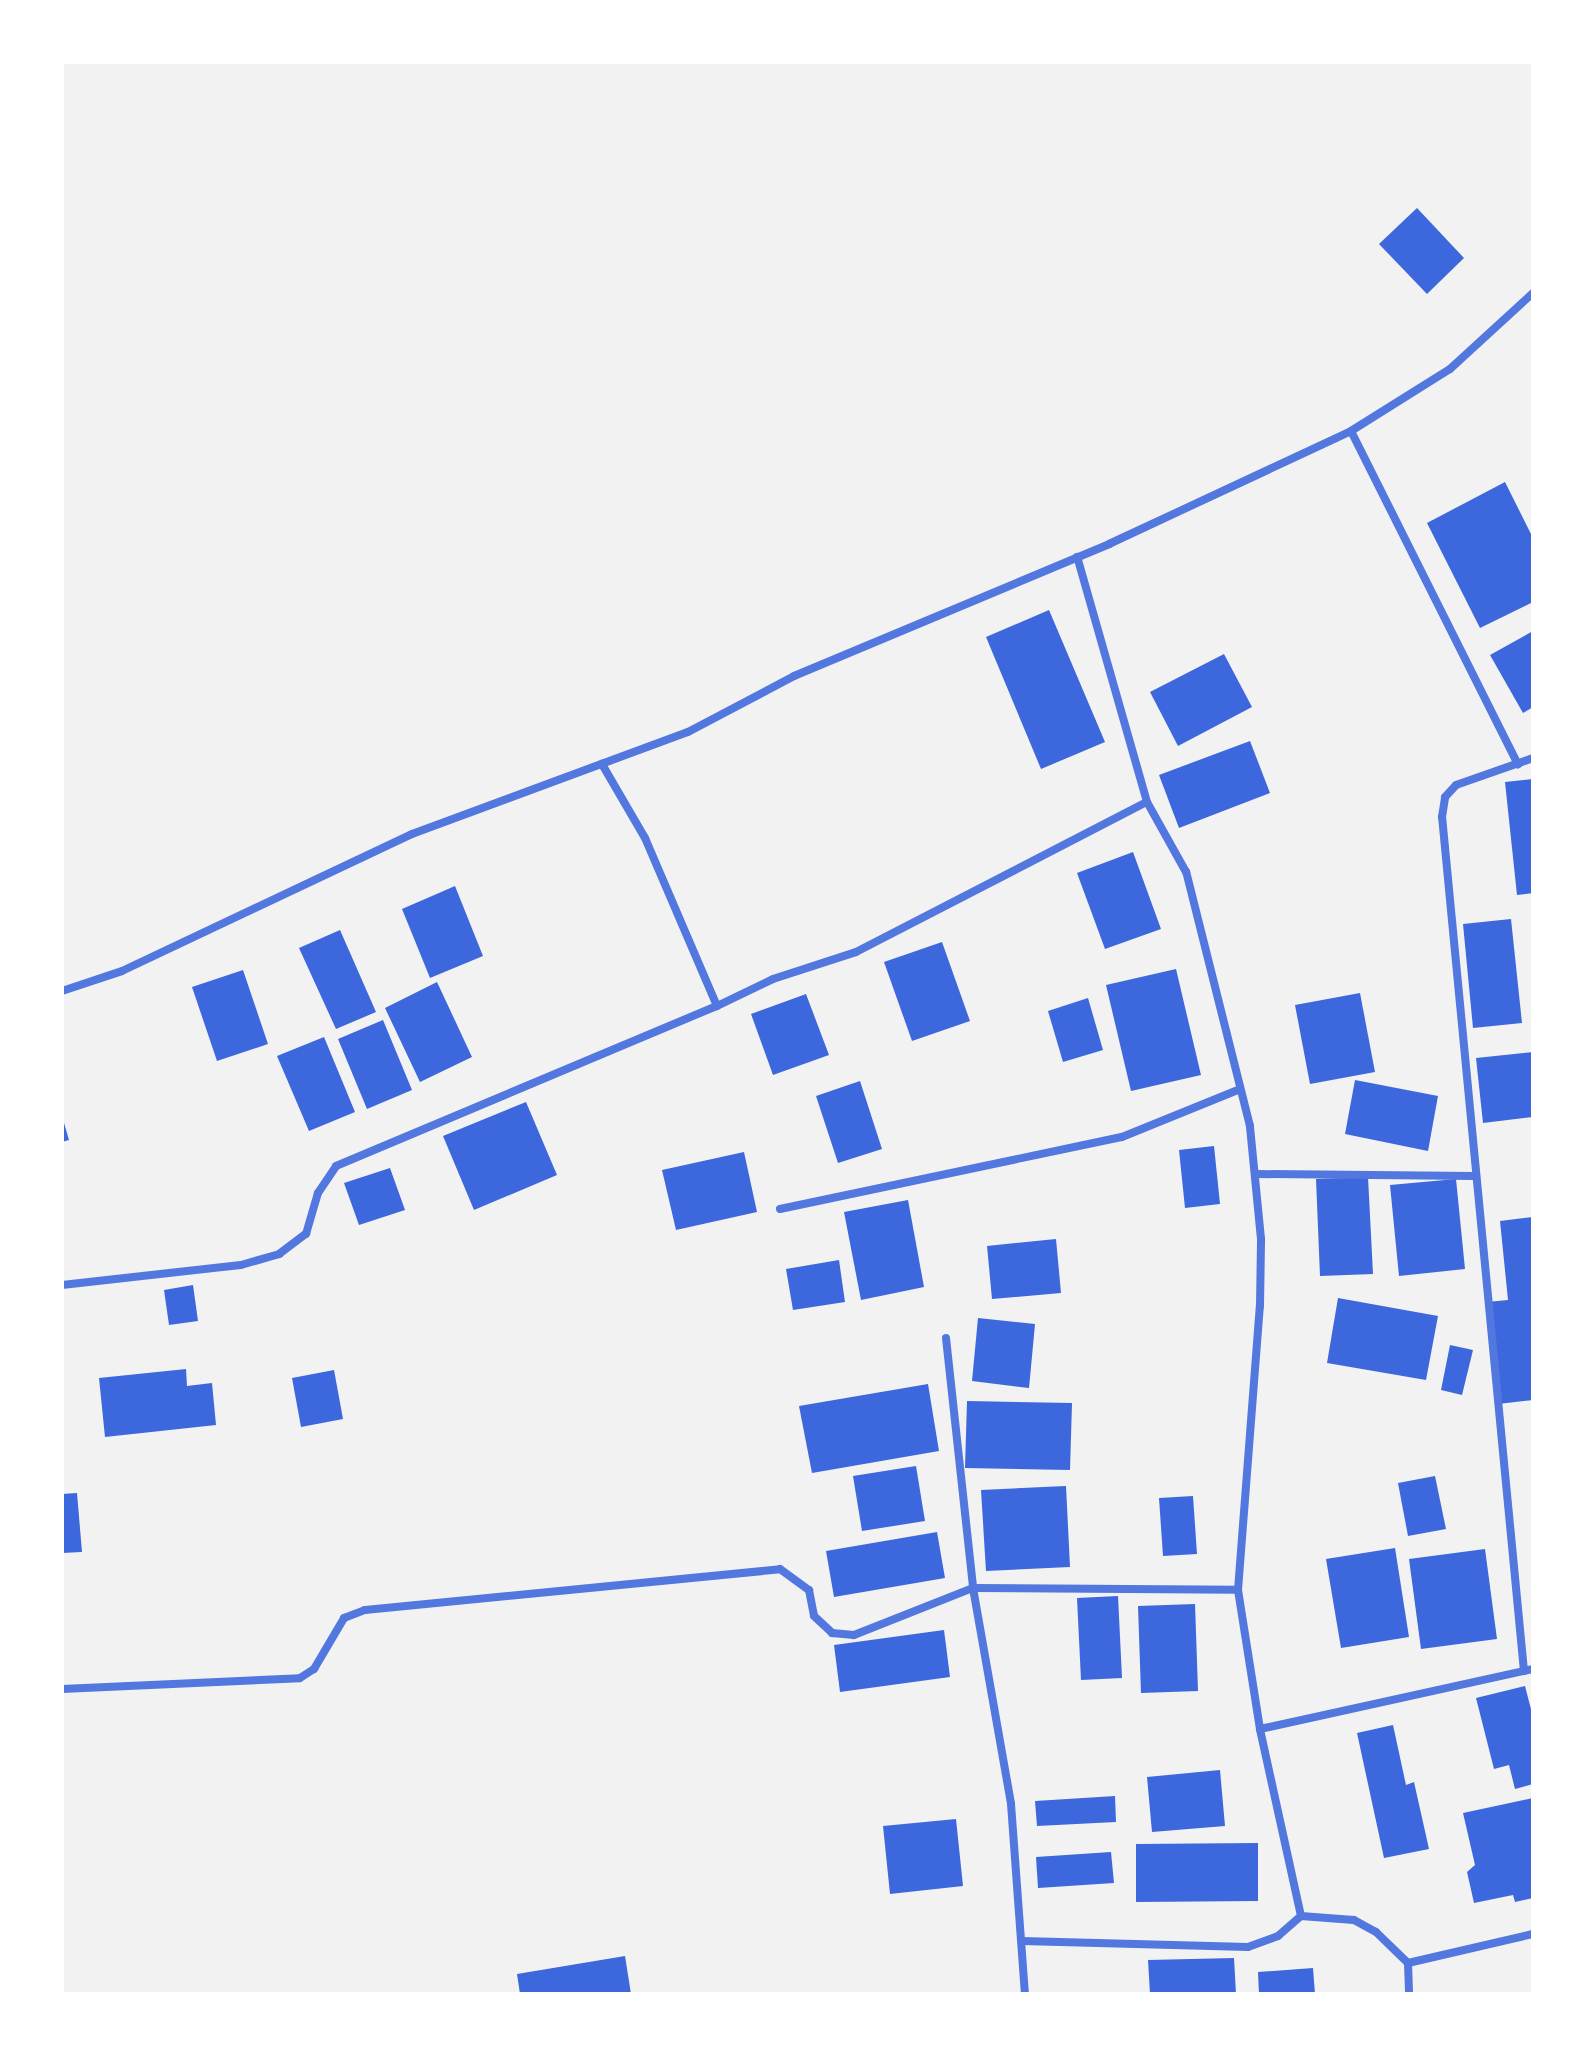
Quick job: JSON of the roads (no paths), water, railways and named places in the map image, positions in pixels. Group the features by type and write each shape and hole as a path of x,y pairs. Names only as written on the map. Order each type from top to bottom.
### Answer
{"street":[{"path":"62,991 122,971 412,834 688,732 794,676 1077,557 1351,431 1450,369 1533,293"},
{"path":"1351,431 1518,764"},
{"path":"1077,557 1147,802 1186,872 1240,1089 1256,1174 1260,1306 1238,1590 1260,1729 1301,1916"},
{"path":"1260,1729 1528,1670 1474,1176 1442,817 1445,797 1456,785 1533,758"},
{"path":"602,764 645,838 717,1006"},
{"path":"62,1285 241,1265 279,1254 306,1234 318,1193 336,1166 717,1006 773,979 856,952 1147,802"},
{"path":"780,1209 1122,1137 1240,1089"},
{"path":"1256,1174 1474,1176"},
{"path":"946,1338 973,1588 1011,1804 1025,1994"},
{"path":"62,1689 300,1678 314,1669 344,1618 365,1610 780,1569 809,1590 814,1616 832,1633 854,1635 973,1588 1238,1590"},
{"path":"1022,1941 1248,1947 1278,1936 1301,1916 1354,1920 1376,1932 1408,1963 1409,1994"},
{"path":"1408,1963 1533,1934"}]}
